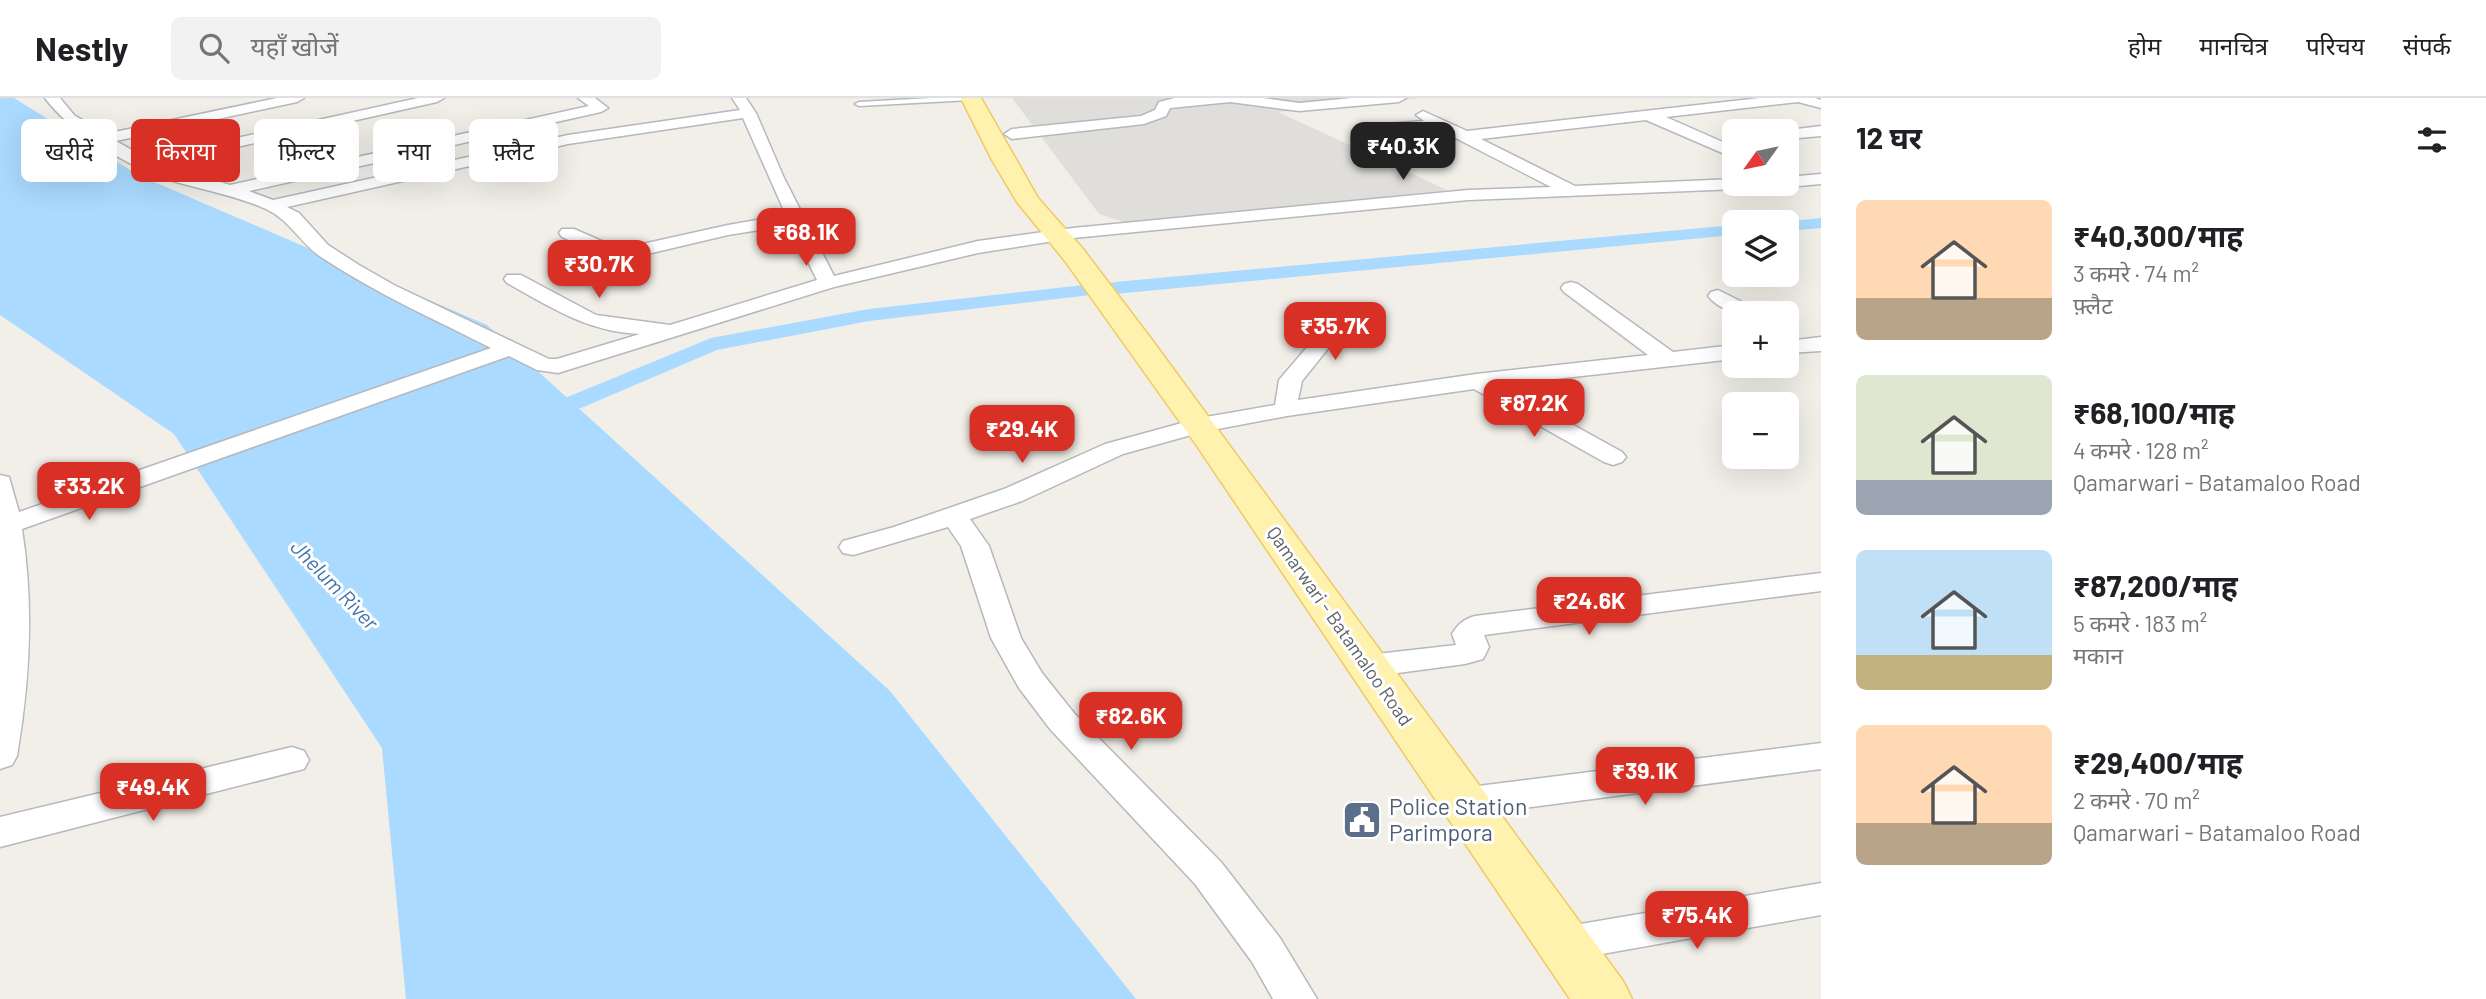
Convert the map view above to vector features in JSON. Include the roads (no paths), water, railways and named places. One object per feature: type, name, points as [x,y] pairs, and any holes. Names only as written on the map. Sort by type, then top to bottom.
[{"type":"main road","name":"Qamarwari - Batamaloo Road","points":[[971,98],[999,151],[1200,425],[1462,802],[1603,999]]},
{"type":"main road","name":"Qamarwari - Batamaloo Road","points":[[988,98],[1012,134],[1066,241]]},
{"type":"street","points":[[52,98],[71,119]]},
{"type":"street","points":[[117,136],[298,98]]},
{"type":"street","points":[[240,142],[437,98]]},
{"type":"street","points":[[232,190],[601,108],[585,98]]},
{"type":"street","points":[[738,98],[749,113],[828,283]]},
{"type":"street","points":[[1012,134],[1144,120],[1161,113],[1164,105],[1180,101],[1230,98],[1299,107],[1399,98]]},
{"type":"street","points":[[1464,136],[1798,98],[1821,104]]},
{"type":"street","points":[[272,205],[622,128],[749,113]]},
{"type":"street","points":[[1423,115],[1573,191]]},
{"type":"street","points":[[1648,115],[1722,148]]},
{"type":"street","points":[[1360,131],[1441,124]]},
{"type":"street","points":[[1799,133],[1821,131]]},
{"type":"street","points":[[1704,140],[1722,139]]},
{"type":"street","points":[[1799,180],[1821,179]]},
{"type":"street","points":[[200,182],[272,205],[293,217],[321,249],[387,289],[504,350],[545,365],[558,366],[828,283],[967,249],[1066,241],[1468,195],[1722,185]]},
{"type":"street","points":[[568,233],[618,255],[727,230],[796,219]]},
{"type":"street","points":[[514,279],[590,320],[624,327],[682,329]]},
{"type":"street","points":[[1572,288],[1668,359]]},
{"type":"street","points":[[1718,296],[1727,301]]},
{"type":"street","points":[[1287,409],[1284,393],[1288,380],[1320,346],[1311,318]]},
{"type":"street","points":[[7,525],[504,350]]},
{"type":"street","points":[[853,547],[1013,495],[1114,449],[1200,425],[1287,409],[1476,381],[1722,353]]},
{"type":"street","points":[[1476,381],[1613,457]]},
{"type":"street","points":[[0,482],[15,582],[0,756]]},
{"type":"street","points":[[955,516],[975,546],[1006,638],[1030,680],[1062,722],[1208,873],[1266,950],[1296,999]]},
{"type":"street","points":[[1368,666],[1472,652],[1473,647],[1467,634],[1475,626],[1821,582]]},
{"type":"street","points":[[1462,802],[1821,756]]},
{"type":"street","points":[[0,832],[292,760]]},
{"type":"street","points":[[1563,944],[1821,899]]},
{"type":"lane","points":[[859,104],[971,98]]},
{"type":"water","name":"Jhelum River","points":[[0,98],[14,98],[48,119],[21,119],[21,182],[117,182],[117,162],[131,171],[131,182],[154,182],[487,325],[890,691],[1136,999],[406,999],[382,748],[174,434],[0,315]]},
{"type":"waterway","points":[[1799,225],[1821,223]]},
{"type":"waterway","points":[[1115,288],[1722,231]]},
{"type":"waterway","points":[[573,403],[711,345],[869,315],[1084,291]]},
{"type":"place","name":"Police Station Parimpora","points":[[1362,820]]}]
